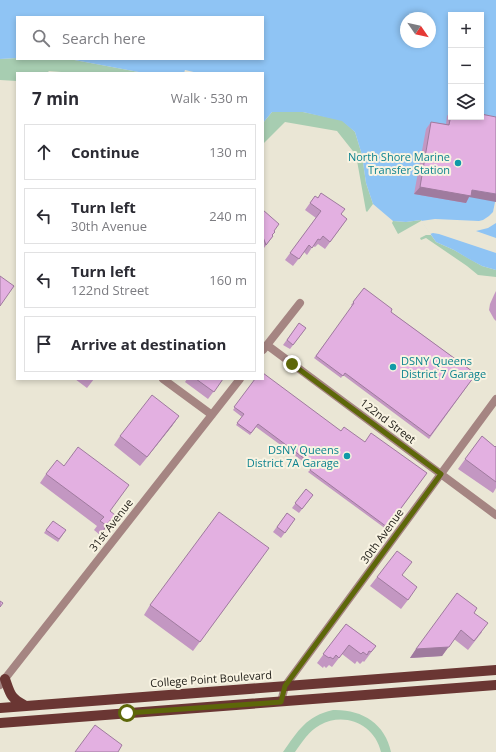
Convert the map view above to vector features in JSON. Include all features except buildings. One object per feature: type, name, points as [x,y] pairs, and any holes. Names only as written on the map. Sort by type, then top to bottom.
[{"type":"main road","name":"College Point Boulevard","points":[[0,708],[496,670]]},
{"type":"main road","points":[[2,682],[16,701],[24,706]]},
{"type":"main road","points":[[0,723],[496,686]]},
{"type":"street","points":[[265,347],[300,303]]},
{"type":"street","name":"122nd Street","points":[[265,347],[496,515]]},
{"type":"street","points":[[164,380],[212,415]]},
{"type":"street","name":"31st Avenue","points":[[2,682],[239,380]]},
{"type":"street","name":"30th Avenue","points":[[285,686],[496,399]]},
{"type":"street","points":[[281,702],[285,686]]},
{"type":"green space","points":[[0,59],[74,60],[139,72],[16,72],[16,81],[0,80]]},
{"type":"green space","points":[[272,112],[303,112],[342,120],[355,132],[362,155],[366,183],[373,204],[367,212],[356,155],[337,131],[285,122],[264,143],[264,122]]},
{"type":"green space","points":[[421,220],[398,234],[392,223],[393,221],[406,222]]},
{"type":"green space","points":[[426,235],[431,235],[436,242],[454,250],[482,266],[496,270],[496,277],[478,275],[426,238],[421,240],[420,238]]},
{"type":"green space","points":[[333,710],[353,712],[370,720],[383,733],[391,752],[381,752],[378,743],[372,734],[358,723],[349,720],[339,720],[330,721],[316,727],[306,737],[295,752],[283,752],[298,731],[309,720]]},
{"type":"water","points":[[0,0],[496,0],[496,270],[482,266],[454,250],[436,242],[421,220],[406,222],[393,221],[373,204],[366,183],[362,155],[355,132],[342,121],[303,112],[272,112],[264,122],[264,72],[194,72],[185,70],[184,72],[139,72],[74,60],[264,60],[264,16],[16,16],[16,58],[0,59]]},
{"type":"pier","points":[[495,202],[496,223],[488,228],[476,231],[496,238],[496,253],[439,234],[430,234],[421,221],[435,219],[483,220],[493,212]]},
{"type":"place","name":"North Shore Marine Transfer Station","points":[[458,163]]},
{"type":"place","name":"DSNY Queens District 7 Garage","points":[[393,367]]},
{"type":"place","name":"DSNY Queens District 7A Garage","points":[[347,456]]},
{"type":"route","points":[[127,713],[281,702],[285,686],[441,474],[292,364]]}]
